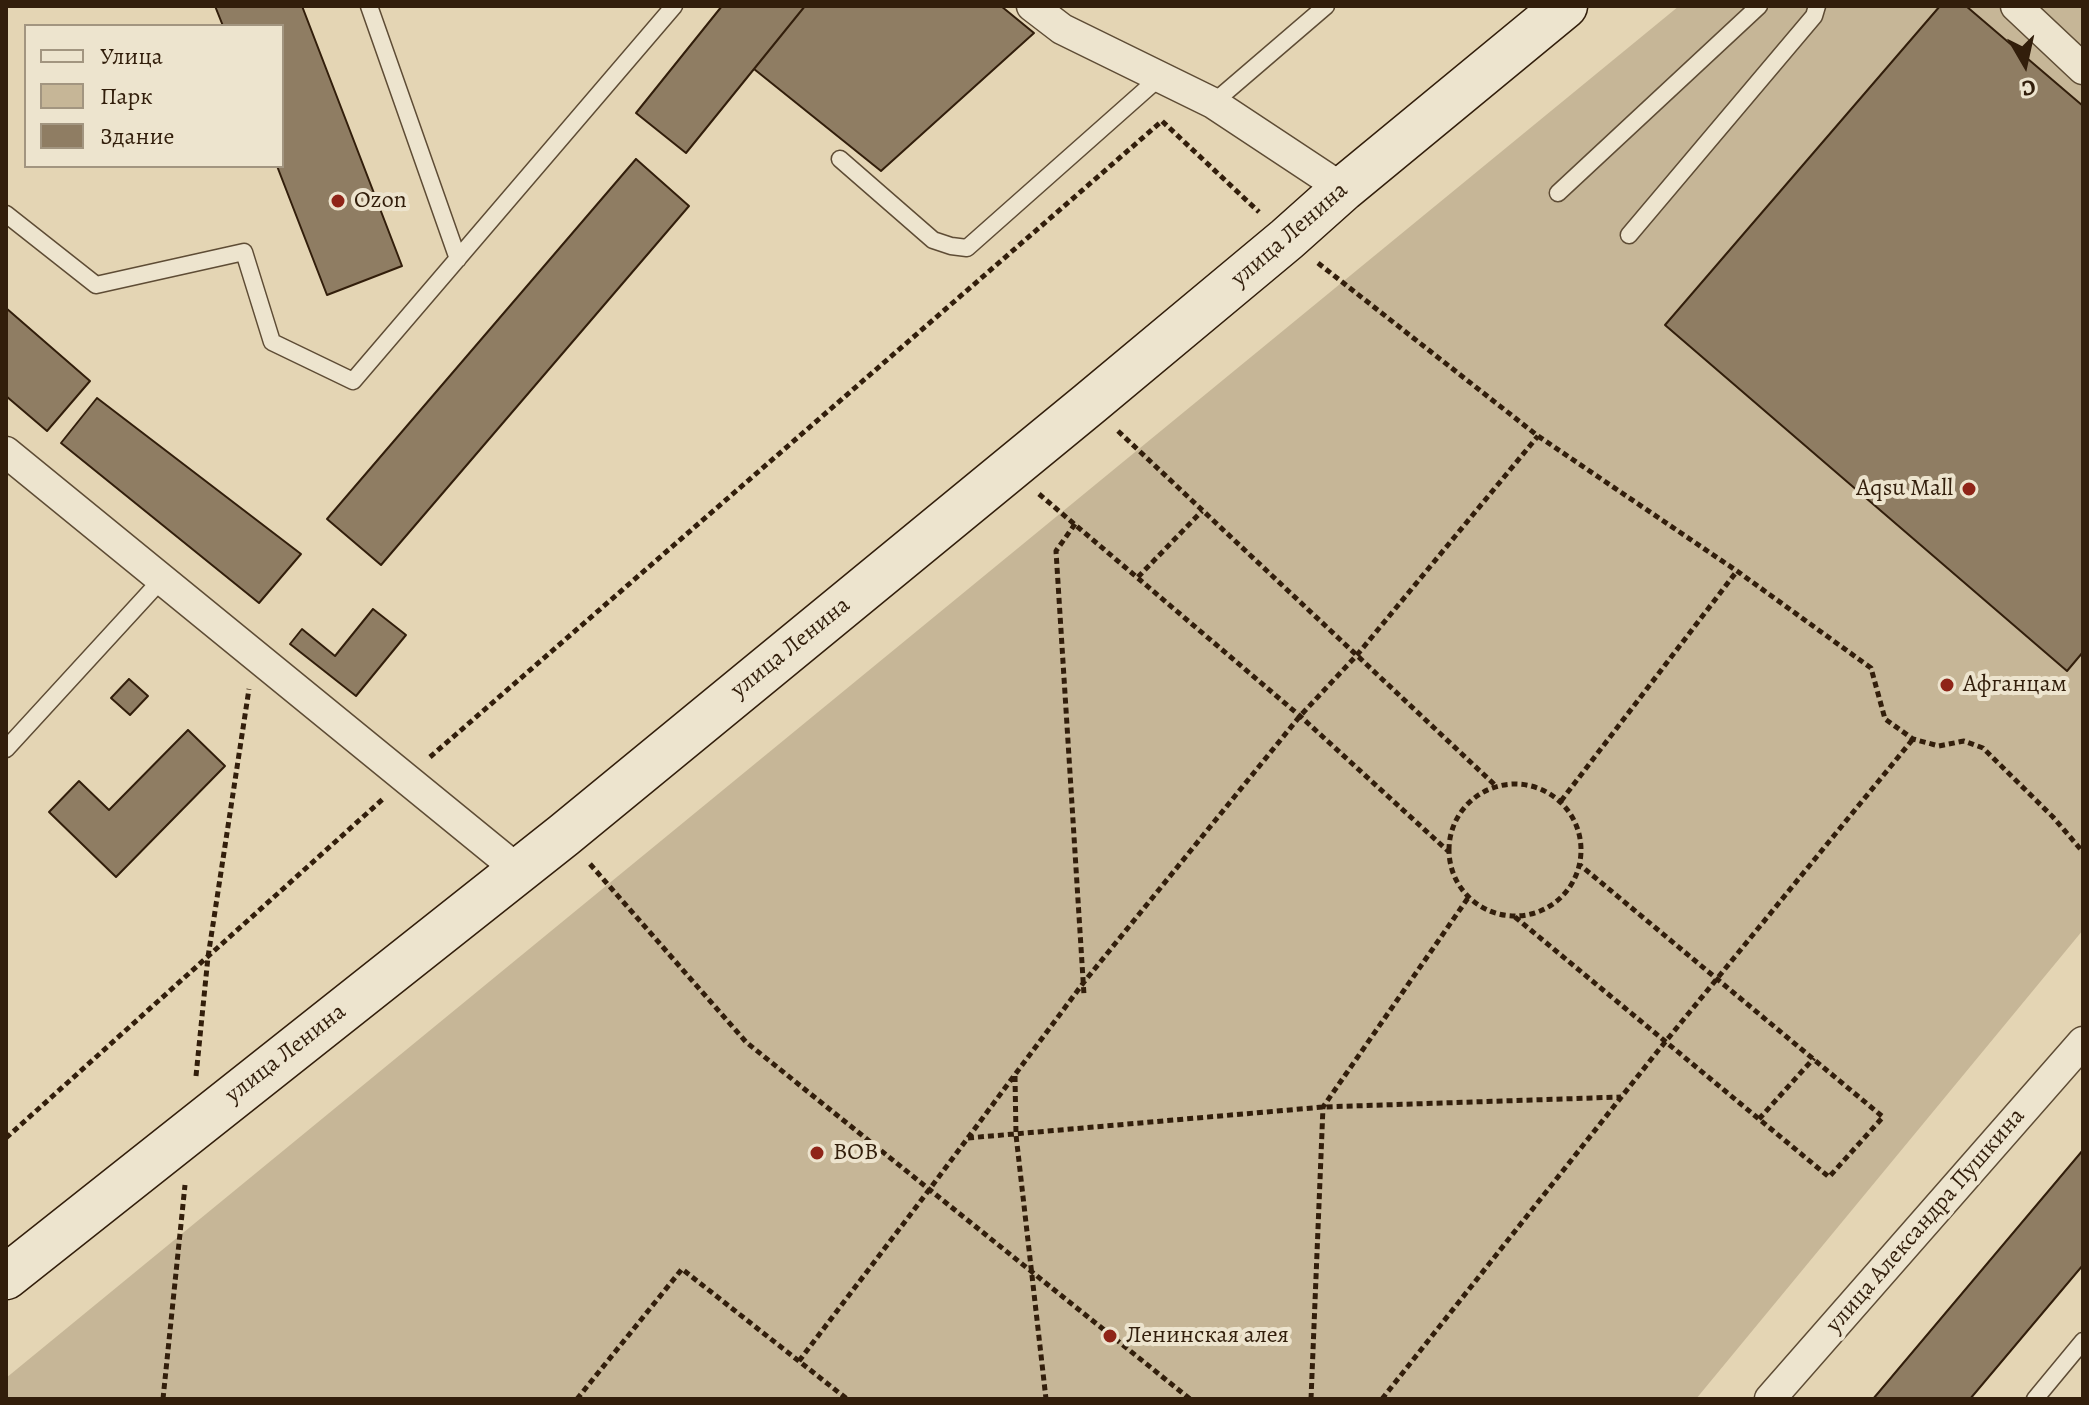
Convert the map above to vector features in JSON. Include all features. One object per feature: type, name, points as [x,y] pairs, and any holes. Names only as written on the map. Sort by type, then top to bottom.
[{"type":"street","points":[[1032,6],[1062,29],[1213,103],[1343,189]]},
{"type":"street","name":"улица Ленина","points":[[6,1277],[564,835],[1089,404],[1565,6]]},
{"type":"street","points":[[2016,6],[2083,69]]},
{"type":"street","points":[[6,452],[518,870]]},
{"type":"street","name":"улица Александра Пушкина","points":[[1770,1399],[2083,1042]]},
{"type":"lane","points":[[369,6],[458,259]]},
{"type":"lane","points":[[6,214],[96,285],[244,252],[272,342],[353,381],[674,6]]},
{"type":"lane","points":[[1213,103],[1326,6]]},
{"type":"lane","points":[[1558,193],[1759,6]]},
{"type":"lane","points":[[1629,235],[1814,16],[1817,6]]},
{"type":"lane","points":[[840,159],[933,240],[967,248],[1160,77]]},
{"type":"lane","points":[[6,749],[162,579]]},
{"type":"lane","points":[[2035,1399],[2083,1341]]},
{"type":"path","points":[[6,1138],[406,778],[1162,121],[1287,239],[1538,436],[1737,571],[1871,668],[1885,719],[1913,739],[1939,746],[1964,741],[1983,748],[2053,817],[2083,852]]},
{"type":"path","points":[[1089,404],[1496,786]]},
{"type":"path","points":[[799,1361],[1084,982],[1300,716],[1357,655],[1538,436]]},
{"type":"path","points":[[1010,469],[1300,716],[1448,851]]},
{"type":"path","points":[[1138,577],[1202,511]]},
{"type":"path","points":[[1075,524],[1056,551],[1084,995]]},
{"type":"path","points":[[1561,801],[1737,571]]},
{"type":"path","points":[[163,1399],[208,957],[254,654]]},
{"type":"path","points":[[1382,1399],[1665,1042],[1913,739]]},
{"type":"path","points":[[1531,785],[1561,801],[1579,830],[1580,865],[1567,891],[1544,910],[1515,917],[1490,912],[1468,898],[1453,876],[1448,851],[1454,823],[1471,800],[1496,786],[1531,785]]},
{"type":"path","points":[[564,835],[746,1042],[1190,1399]]},
{"type":"path","points":[[1515,917],[1829,1177],[1883,1117],[1580,865]]},
{"type":"path","points":[[1311,1399],[1323,1107],[1468,898]]},
{"type":"path","points":[[1759,1119],[1814,1058]]},
{"type":"path","points":[[1015,1075],[1016,1135],[1046,1399]]},
{"type":"path","points":[[967,1138],[1323,1107],[1621,1097]]},
{"type":"path","points":[[577,1399],[682,1269],[847,1399]]},
{"type":"green space","points":[[1679,6],[2083,6],[2083,930],[1696,1399],[6,1399],[6,1378]]},
{"type":"building","points":[[215,6],[302,6],[402,266],[327,295],[278,168],[284,168],[284,24],[222,24]]},
{"type":"building","points":[[722,6],[805,6],[686,153],[636,113]]},
{"type":"building","points":[[805,6],[1001,6],[1034,33],[881,171],[754,69]]},
{"type":"building","name":"Аqsu Mall","points":[[1940,6],[1966,6],[2083,106],[2083,652],[2067,671],[1665,325]]},
{"type":"building","points":[[636,159],[689,206],[381,565],[327,519]]},
{"type":"building","points":[[6,308],[90,381],[47,431],[6,396]]},
{"type":"building","points":[[97,398],[301,554],[259,603],[61,443]]},
{"type":"building","points":[[373,609],[406,635],[356,696],[290,644],[302,629],[335,656]]},
{"type":"building","points":[[129,679],[148,696],[130,715],[111,698]]},
{"type":"building","points":[[188,730],[225,766],[116,877],[49,812],[79,781],[109,810]]},
{"type":"building","points":[[2083,1150],[2083,1265],[1970,1399],[1873,1399]]},
{"type":"place","name":"Ozon","points":[[338,201]]},
{"type":"place","name":"Аqsu Mall","points":[[1969,489]]},
{"type":"place","name":"Афганцам","points":[[1947,685]]},
{"type":"place","name":"ВОВ","points":[[817,1153]]},
{"type":"place","name":"Ленинская алея","points":[[1110,1336]]}]
